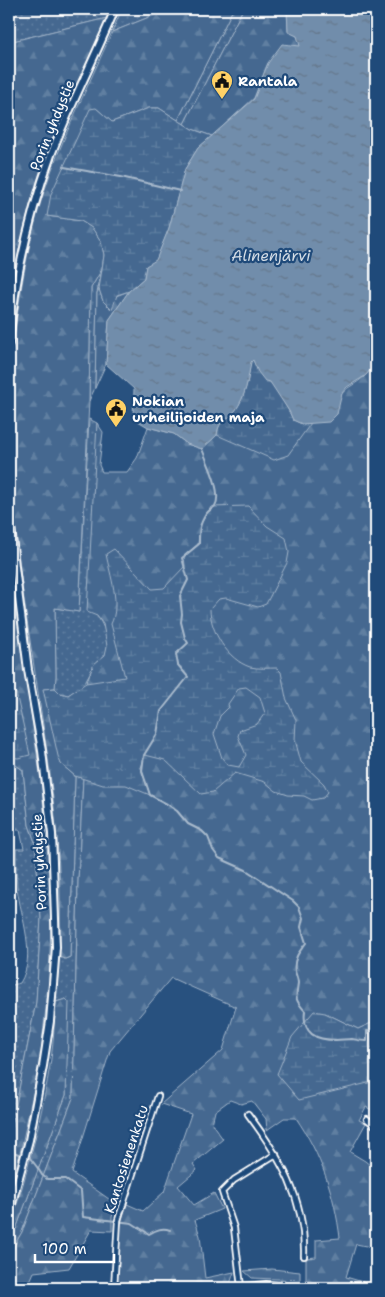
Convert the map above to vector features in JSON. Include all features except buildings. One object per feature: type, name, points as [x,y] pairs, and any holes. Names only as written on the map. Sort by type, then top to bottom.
[{"type":"main road","name":"Porin yhdystie","points":[[9,343],[18,277],[39,192],[52,154],[115,9]]},
{"type":"main road","name":"Porin yhdystie","points":[[9,506],[28,670],[42,751],[52,834],[56,947],[50,1021],[43,1066],[29,1140],[9,1214]]},
{"type":"main road","points":[[239,1288],[266,1285],[300,1288]]},
{"type":"street","name":"Kantosienenkatu","points":[[114,1288],[118,1220],[158,1096]]},
{"type":"street","points":[[248,1114],[276,1154],[290,1184],[302,1218],[305,1240],[304,1256]]},
{"type":"street","points":[[367,1120],[376,1126]]},
{"type":"street","points":[[239,1288],[234,1228],[222,1192],[234,1180],[276,1154]]},
{"type":"green space","points":[[9,9],[111,9],[107,18],[9,42]]},
{"type":"green space","points":[[122,9],[169,9],[112,32]]},
{"type":"green space","points":[[169,9],[233,9],[178,120],[159,108],[149,108],[112,122],[96,108],[47,216],[81,221],[92,228],[101,241],[104,255],[102,269],[91,288],[89,401],[79,612],[55,608],[55,688],[44,689],[61,764],[75,776],[70,957],[65,959],[59,957],[59,860],[54,811],[13,508],[9,404],[13,347],[24,272],[42,198],[66,135],[112,32]]},
{"type":"green space","points":[[233,9],[243,9],[184,124],[178,120]]},
{"type":"green space","points":[[243,9],[287,9],[288,31],[297,36],[301,46],[268,63],[254,98],[212,136],[184,124]]},
{"type":"green space","points":[[107,18],[46,155],[26,220],[9,297],[9,42]]},
{"type":"green space","points":[[96,108],[112,122],[149,108],[159,108],[192,129],[212,136],[198,148],[185,169],[169,228],[156,261],[146,266],[144,278],[129,291],[117,295],[112,310],[103,301],[99,289],[104,255],[101,241],[92,228],[81,221],[47,216],[51,194],[90,109]]},
{"type":"green space","points":[[102,269],[97,293],[95,388],[89,401],[91,288]]},
{"type":"green space","points":[[99,289],[103,301],[129,291],[109,320],[106,364],[95,388],[97,293]]},
{"type":"green space","points":[[253,360],[259,371],[276,390],[293,420],[302,424],[311,423],[288,455],[274,460],[217,435],[221,423],[232,414],[242,399],[251,361]]},
{"type":"green space","points":[[376,363],[376,827],[372,836],[376,839],[376,1021],[358,1029],[325,1013],[373,1082],[376,1081],[376,1112],[366,1107],[359,1120],[366,1123],[350,1152],[376,1170],[376,1248],[356,1244],[346,1277],[376,1286],[376,1288],[340,1288],[306,1281],[306,1258],[316,1257],[316,1240],[340,1238],[335,1207],[320,1161],[296,1118],[284,1118],[267,1130],[266,1119],[252,1101],[241,1104],[230,1100],[215,1111],[212,1124],[223,1139],[193,1164],[197,1170],[178,1186],[194,1205],[214,1193],[222,1209],[195,1220],[200,1236],[205,1278],[234,1272],[230,1284],[212,1288],[117,1288],[119,1235],[127,1204],[143,1211],[164,1192],[191,1114],[161,1104],[223,1050],[236,1007],[171,978],[110,1051],[72,1173],[116,1204],[112,1217],[112,1231],[91,1230],[69,1268],[34,1272],[27,1288],[9,1288],[13,1252],[73,1098],[78,882],[86,683],[94,664],[105,655],[107,646],[103,624],[97,616],[87,612],[97,423],[103,432],[99,465],[102,472],[127,472],[137,458],[148,427],[174,434],[187,444],[202,449],[217,435],[218,427],[302,424],[337,414],[340,398],[343,393],[367,374]]},
{"type":"green space","points":[[89,419],[97,423],[97,616],[104,630],[107,646],[104,656],[95,664],[84,684],[68,695],[60,693],[55,688],[55,608],[79,612]]},
{"type":"green space","points":[[248,506],[267,526],[286,538],[289,552],[287,563],[266,604],[258,607],[226,598],[219,599],[210,609],[211,618],[222,644],[234,658],[250,667],[277,668],[281,672],[286,698],[296,720],[295,740],[301,762],[324,784],[328,792],[323,798],[312,800],[304,796],[288,795],[276,791],[265,782],[235,773],[213,792],[201,794],[165,760],[145,755],[141,768],[150,795],[126,785],[103,785],[75,776],[61,764],[43,689],[55,688],[60,693],[68,695],[86,683],[125,677],[111,624],[114,616],[115,599],[106,554],[114,549],[152,589],[164,588],[185,566],[184,556],[198,544],[200,525],[211,507]],"holes":[[[246,687],[260,697],[265,713],[257,724],[240,730],[238,736],[246,755],[239,767],[228,765],[222,758],[214,734],[220,716],[229,707],[228,704],[239,688]]]},
{"type":"green space","points":[[9,562],[42,788],[49,869],[51,923],[49,981],[40,1061],[9,1195],[9,1141],[36,1002],[41,918],[35,842],[29,825],[23,770],[16,765],[9,767]]},
{"type":"green space","points":[[9,693],[16,693],[30,755],[18,758],[9,757]]},
{"type":"green space","points":[[16,765],[23,770],[29,825],[35,842],[41,918],[36,1002],[9,1141],[9,986],[20,983],[25,972],[28,949],[16,873],[16,849],[24,849],[20,830],[12,830],[11,810],[9,810],[9,767]]},
{"type":"green space","points":[[75,776],[83,778],[78,882],[73,1098],[9,1263],[10,1226],[16,1229],[66,1095],[66,999],[56,1002],[59,957],[65,959],[70,957]]},
{"type":"green space","points":[[66,999],[69,1002],[66,1095],[16,1229],[10,1226],[39,1123],[52,1052],[56,1002]]},
{"type":"green space","points":[[314,1011],[325,1013],[358,1029],[376,1021],[376,1081],[299,1100],[277,1074],[292,1037]]},
{"type":"green space","points":[[272,1269],[300,1272],[300,1280],[252,1278],[244,1271]]},
{"type":"water","name":"Alinenjärvi","points":[[287,9],[376,9],[376,363],[365,376],[347,387],[342,393],[337,414],[329,422],[302,424],[293,420],[270,382],[265,381],[258,372],[253,360],[239,405],[221,423],[217,435],[202,449],[187,444],[174,434],[148,427],[133,418],[134,389],[106,364],[109,320],[129,291],[144,278],[146,266],[156,260],[169,228],[185,169],[198,148],[254,99],[268,63],[282,44],[300,46],[297,36],[288,32]]},
{"type":"waterway","points":[[64,167],[121,177],[180,191]]},
{"type":"waterway","points":[[202,449],[216,486],[217,500],[215,506],[207,513],[202,522],[199,532],[199,544],[182,558],[188,580],[180,596],[181,622],[188,643],[176,654],[178,665],[188,677],[161,711],[157,734],[144,755],[142,771],[150,795],[167,804],[177,811],[188,824],[202,831],[208,837],[213,850],[219,858],[246,870],[299,907],[303,918],[301,927],[306,943],[296,959],[295,971],[298,983],[297,998],[305,1011],[308,1030],[317,1037],[329,1040],[352,1039],[367,1041],[367,1031],[376,1033]]},
{"type":"waterway","points":[[11,1151],[21,1155]]},
{"type":"waterway","points":[[30,1158],[47,1179],[65,1179],[81,1191],[83,1217],[132,1223],[149,1234],[159,1229],[170,1230]]},
{"type":"place","name":"Rantala","points":[[222,100]]},
{"type":"place","name":"Nokian urheilijoiden maja","points":[[116,428]]}]
